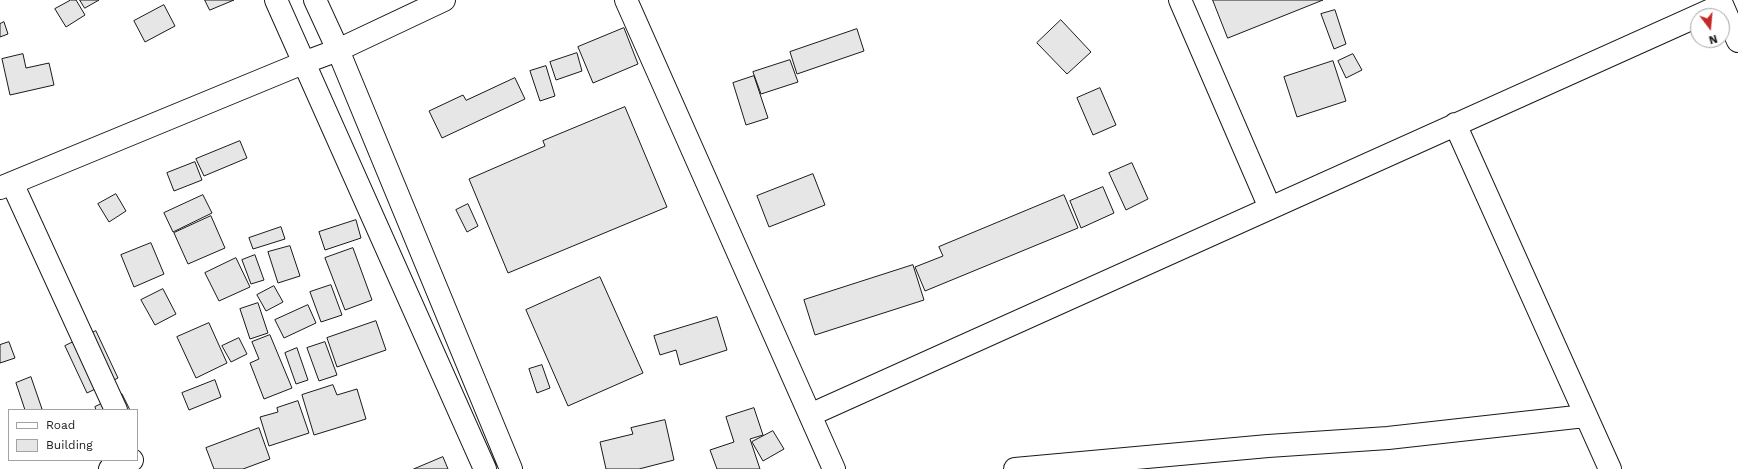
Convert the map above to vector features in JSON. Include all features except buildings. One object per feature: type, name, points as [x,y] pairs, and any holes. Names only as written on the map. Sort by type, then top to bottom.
[{"type":"street","points":[[276,0],[485,469]]},
{"type":"street","points":[[315,0],[338,50],[511,469]]},
{"type":"street","points":[[116,409],[6,186],[303,63],[338,50],[444,0]]},
{"type":"street","points":[[626,0],[834,469]]},
{"type":"street","points":[[1180,0],[1270,208]]},
{"type":"street","points":[[810,415],[1270,208],[1721,2],[1738,41]]},
{"type":"street","points":[[1455,124],[1610,469]]},
{"type":"street","points":[[1015,469],[1268,446],[1388,438],[1585,416]]},
{"type":"street","points":[[110,469],[130,461]]}]
